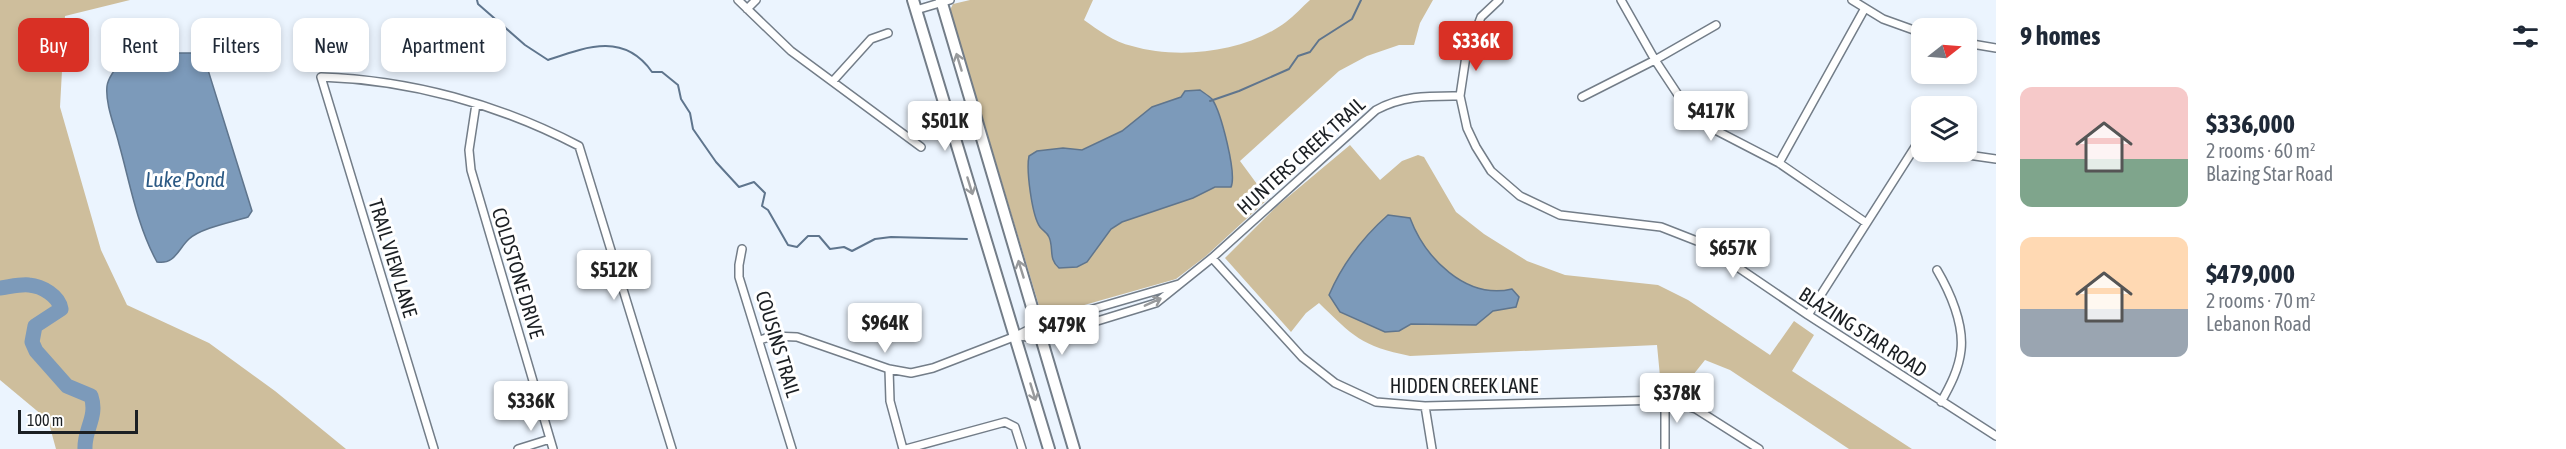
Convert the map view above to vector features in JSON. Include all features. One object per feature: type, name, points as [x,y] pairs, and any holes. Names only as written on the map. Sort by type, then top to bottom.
[{"type":"main road","points":[[944,1],[1074,449]]},
{"type":"main road","points":[[915,5],[1049,449]]},
{"type":"street","points":[[738,0],[791,51],[921,147]]},
{"type":"street","points":[[747,9],[756,0]]},
{"type":"street","name":"BLAZING STAR ROAD","points":[[1499,0],[1481,17],[1466,56],[1460,96],[1467,128],[1491,171],[1520,196],[1560,215],[1661,227],[1702,243],[1808,315],[1996,436]]},
{"type":"street","points":[[1621,0],[1655,60],[1694,119],[1779,163],[1866,222]]},
{"type":"street","points":[[1852,0],[1883,19],[1911,29]]},
{"type":"street","points":[[915,5],[944,1]]},
{"type":"street","points":[[1779,163],[1865,8]]},
{"type":"street","points":[[1582,97],[1655,60],[1716,25]]},
{"type":"street","points":[[833,81],[871,39],[888,33]]},
{"type":"street","points":[[1977,45],[1996,48]]},
{"type":"street","name":"TRAIL VIEW LANE","points":[[434,449],[321,77],[384,81],[424,88],[476,104]]},
{"type":"street","name":"HUNTERS CREEK TRAIL","points":[[1016,336],[1042,338],[1156,303],[1212,258],[1376,110],[1392,101],[1417,96],[1460,96]]},
{"type":"street","points":[[476,104],[530,124],[579,146],[672,449]]},
{"type":"street","name":"COLDSTONE DRIVE","points":[[476,104],[469,150],[471,170],[553,449]]},
{"type":"street","points":[[1808,315],[1911,153]]},
{"type":"street","points":[[1977,156],[1996,159]]},
{"type":"street","name":"COUSINS TRAIL","points":[[742,249],[739,277],[792,449]]},
{"type":"street","name":"HIDDEN CREEK LANE","points":[[1212,258],[1302,357],[1335,383],[1376,402],[1425,406],[1665,399],[1696,410],[1759,449]]},
{"type":"street","points":[[1938,270],[1947,288],[1958,323],[1962,349],[1954,379],[1941,402]]},
{"type":"street","name":"HUNTERS CREEK TRAIL","points":[[760,340],[772,336],[797,337],[889,369],[901,372],[922,371],[1016,336],[1038,325],[1182,283]]},
{"type":"street","points":[[889,369],[890,401],[905,449],[999,422],[1011,423],[1015,427],[1022,449]]},
{"type":"street","points":[[1665,399],[1665,449]]},
{"type":"street","points":[[1425,406],[1432,449]]},
{"type":"street","points":[[518,449],[550,439]]},
{"type":"shaded area","points":[[0,0],[130,0],[65,16],[65,18],[18,18],[18,72],[62,72],[60,107],[101,250],[127,305],[209,343],[275,391],[346,449],[56,449],[48,420],[0,380]]},
{"type":"shaded area","points":[[970,0],[1093,0],[1084,20],[1113,39],[1150,50],[1191,52],[1212,50],[1252,40],[1286,22],[1310,0],[1433,0],[1420,23],[1414,45],[1399,45],[1367,56],[1339,71],[1240,161],[1268,199],[1206,256],[1176,279],[1049,315],[1040,309],[950,10],[953,4]]},
{"type":"shaded area","points":[[1350,145],[1380,180],[1402,161],[1418,155],[1424,157],[1456,212],[1484,234],[1527,261],[1565,275],[1658,285],[1688,300],[1770,355],[1794,321],[1814,335],[1792,371],[1912,449],[1849,449],[1730,370],[1705,360],[1685,385],[1661,387],[1657,345],[1410,356],[1369,344],[1350,332],[1319,303],[1306,313],[1291,332],[1225,258],[1276,207]]},
{"type":"water","name":"Luke Pond","points":[[179,53],[191,53],[191,72],[209,72],[252,211],[248,217],[194,235],[172,259],[157,262],[144,234],[135,204],[109,108],[107,86],[113,72],[179,72]]},
{"type":"water","points":[[1200,90],[1212,99],[1220,116],[1230,157],[1231,187],[1215,187],[1193,198],[1122,222],[1111,229],[1087,262],[1077,267],[1059,268],[1052,257],[1049,237],[1040,227],[1034,213],[1029,182],[1029,156],[1037,151],[1063,148],[1082,150],[1122,131],[1152,107],[1181,97],[1185,91]]},
{"type":"water","points":[[1388,215],[1410,218],[1426,248],[1449,273],[1463,282],[1495,291],[1512,289],[1519,297],[1516,307],[1493,311],[1476,325],[1411,324],[1399,331],[1385,332],[1340,312],[1329,295],[1334,284],[1354,252]]},
{"type":"waterway","points":[[477,0],[478,4],[525,45],[548,60],[590,48],[617,47],[641,59],[652,72],[662,72],[678,85],[681,99],[690,113],[693,129],[716,162],[739,187],[754,182],[765,193],[762,206],[768,210],[788,245],[797,247],[808,236],[819,236],[830,249],[844,247],[852,251],[875,239],[891,237],[967,239]]},
{"type":"waterway","points":[[1210,101],[1289,69],[1298,56],[1310,52],[1319,40],[1352,19],[1361,0]]},
{"type":"waterway","points":[[0,288],[34,286],[49,292],[60,304],[61,309],[35,326],[32,342],[36,351],[67,386],[91,396],[93,410],[86,435],[85,449]]}]
